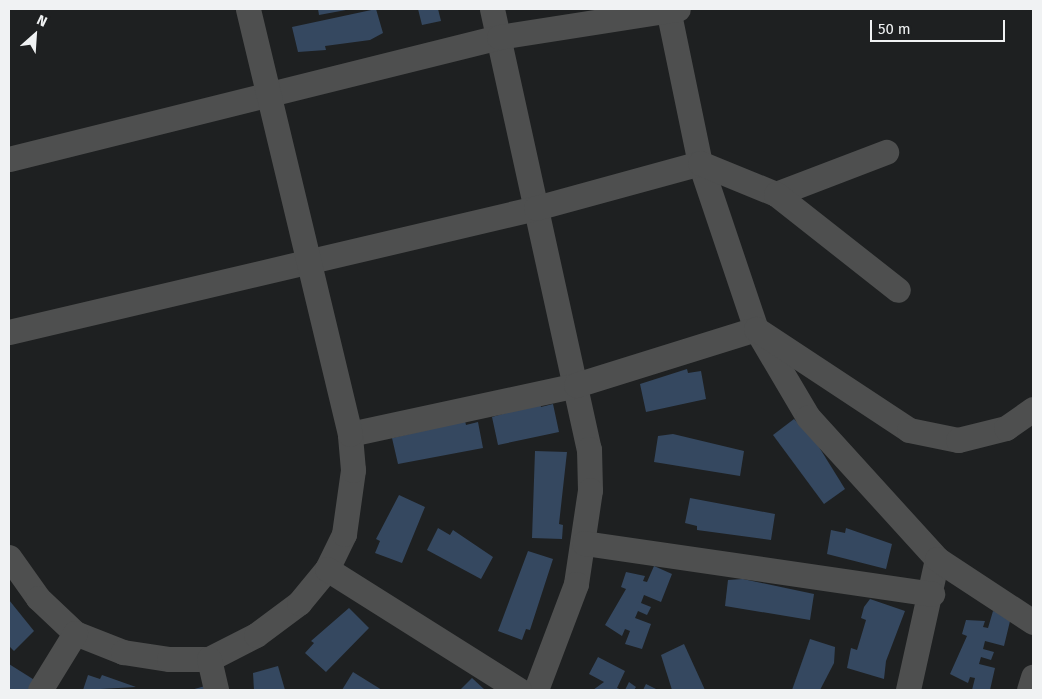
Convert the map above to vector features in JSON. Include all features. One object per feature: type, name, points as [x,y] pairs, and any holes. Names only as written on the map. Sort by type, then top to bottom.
[{"type":"street","points":[[9,557],[38,598],[75,633],[124,652],[169,659],[209,659],[256,635],[299,603],[326,569],[344,534],[349,509],[350,434],[306,261],[270,97],[248,9]]},
{"type":"street","points":[[492,9],[589,449],[584,542],[576,584],[536,690]]},
{"type":"street","points":[[9,159],[270,97],[499,37],[672,10],[700,163],[756,329],[808,417],[937,559],[1033,622]]},
{"type":"street","points":[[776,194],[886,152]]},
{"type":"street","points":[[9,332],[536,208],[700,163],[776,194],[898,290]]},
{"type":"street","points":[[350,434],[576,385],[756,329]]},
{"type":"street","points":[[756,329],[909,430],[958,440],[1006,428],[1033,409]]},
{"type":"street","points":[[584,542],[932,594]]},
{"type":"street","points":[[908,690],[932,594],[937,559]]},
{"type":"street","points":[[326,569],[519,690]]},
{"type":"street","points":[[40,690],[75,633]]},
{"type":"street","points":[[209,659],[216,690]]},
{"type":"street","points":[[1029,690],[1033,677]]},
{"type":"building","points":[[318,9],[346,9],[346,10],[319,15]]},
{"type":"building","points":[[376,9],[383,33],[370,40],[325,46],[326,50],[298,52],[292,27]]},
{"type":"building","points":[[418,9],[438,9],[441,21],[422,25]]},
{"type":"building","points":[[687,369],[688,373],[701,371],[706,399],[646,412],[640,384]]},
{"type":"building","points":[[540,403],[541,407],[553,404],[559,432],[498,445],[492,417]]},
{"type":"building","points":[[794,419],[814,439],[845,489],[824,504],[773,435]]},
{"type":"building","points":[[465,421],[466,425],[478,422],[483,448],[398,464],[392,438]]},
{"type":"building","points":[[673,434],[744,451],[740,476],[654,462],[658,436]]},
{"type":"building","points":[[535,451],[567,452],[559,524],[563,525],[562,539],[532,538]]},
{"type":"building","points":[[399,495],[425,507],[402,563],[375,553],[380,541],[376,539]]},
{"type":"building","points":[[690,498],[775,514],[771,540],[697,530],[697,526],[685,523]]},
{"type":"building","points":[[438,528],[450,535],[453,530],[493,557],[481,579],[427,550]]},
{"type":"building","points":[[846,528],[892,544],[886,569],[827,554],[831,530],[845,533]]},
{"type":"building","points":[[528,551],[553,559],[530,630],[526,629],[522,640],[498,631]]},
{"type":"building","points":[[654,566],[672,574],[661,602],[644,595],[641,603],[651,607],[647,615],[638,611],[635,618],[651,624],[642,649],[625,644],[630,631],[625,629],[622,636],[605,625],[626,589],[621,587],[626,572],[645,576],[643,581],[647,582]]},
{"type":"building","points":[[743,579],[814,594],[810,620],[725,606],[728,580]]},
{"type":"building","points":[[870,599],[905,611],[886,661],[884,679],[847,668],[851,648],[857,650],[866,620],[861,618],[864,607]]},
{"type":"building","points":[[9,600],[34,631],[14,651],[9,646]]},
{"type":"building","points":[[349,608],[369,628],[326,672],[305,653],[314,643],[311,641]]},
{"type":"building","points":[[993,611],[1011,617],[1004,646],[985,641],[983,649],[994,652],[991,660],[981,657],[979,664],[995,668],[990,690],[972,690],[975,678],[970,677],[968,683],[950,674],[967,636],[962,634],[966,620],[985,621],[983,627],[988,628]]},
{"type":"building","points":[[810,639],[835,647],[834,663],[820,690],[792,690]]},
{"type":"building","points":[[684,644],[705,690],[672,690],[661,655]]},
{"type":"building","points":[[598,657],[625,671],[617,688],[622,690],[593,690],[604,682],[589,674]]},
{"type":"building","points":[[9,664],[36,681],[31,690],[9,690]]},
{"type":"building","points":[[278,666],[285,690],[254,690],[253,673]]},
{"type":"building","points":[[353,672],[382,690],[342,690]]},
{"type":"building","points":[[88,675],[100,679],[102,675],[136,687],[83,690]]},
{"type":"building","points":[[472,678],[485,690],[460,690]]},
{"type":"building","points":[[629,682],[636,687],[634,690],[625,690]]},
{"type":"building","points":[[646,684],[658,690],[643,690]]},
{"type":"building","points":[[205,686],[206,690],[191,690]]}]
